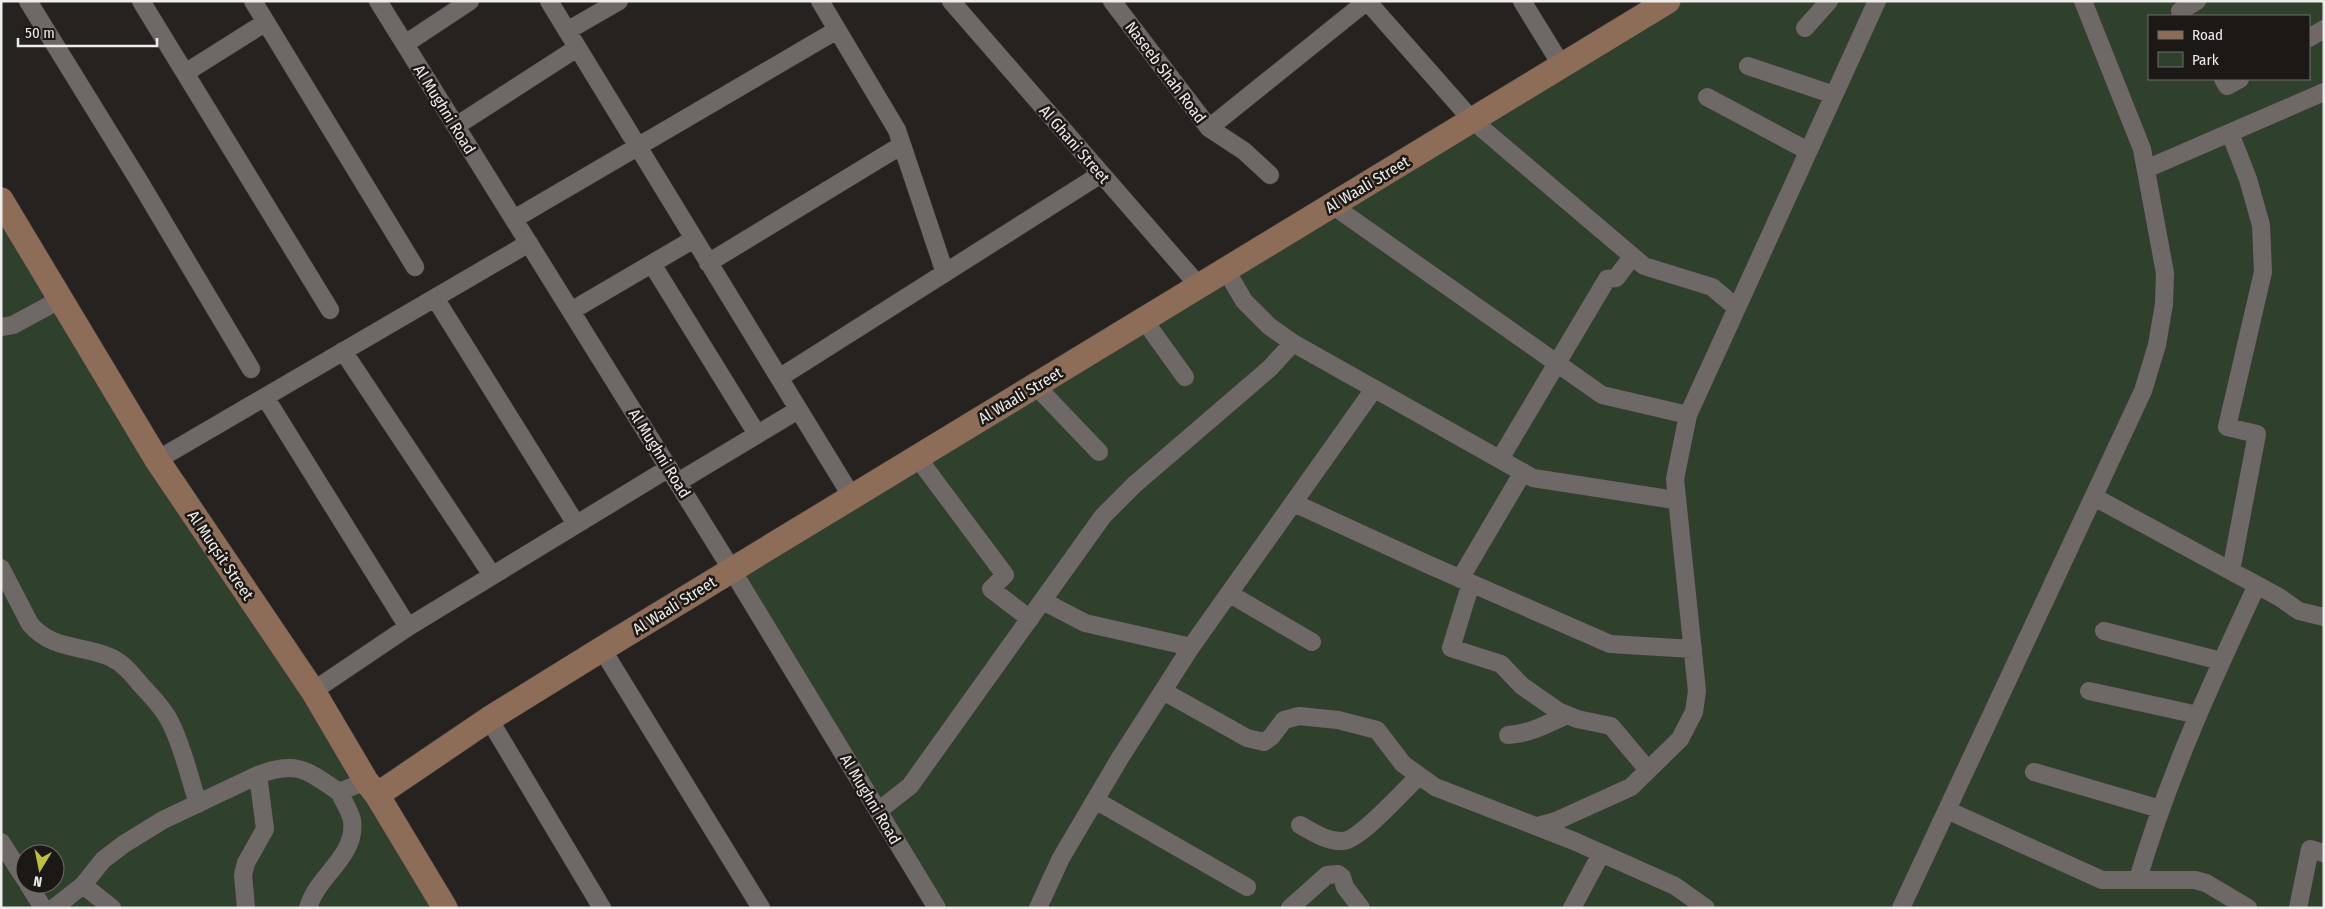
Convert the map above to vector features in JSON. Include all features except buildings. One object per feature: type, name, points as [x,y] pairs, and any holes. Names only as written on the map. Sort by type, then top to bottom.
[{"type":"street","points":[[28,1],[139,181],[251,369]]},
{"type":"street","points":[[141,1],[330,310]]},
{"type":"street","points":[[253,1],[415,267]]},
{"type":"street","name":"Al Mughni Road","points":[[378,1],[732,570],[937,908]]},
{"type":"street","points":[[405,44],[470,1]]},
{"type":"street","points":[[548,1],[852,497]]},
{"type":"street","points":[[567,31],[619,1]]},
{"type":"street","points":[[820,1],[897,130],[944,273]]},
{"type":"street","name":"Al Ghani Street","points":[[951,1],[1199,286]]},
{"type":"street","name":"Naseeb Shah Road","points":[[1112,1],[1209,128],[1244,151],[1270,175]]},
{"type":"street","points":[[1209,128],[1367,1],[1472,120],[1644,266],[1712,287],[1737,308]]},
{"type":"street","points":[[1522,1],[1562,66]]},
{"type":"street","name":"Al Waali Street","points":[[371,788],[489,719],[1668,1]]},
{"type":"street","points":[[1805,28],[1829,1]]},
{"type":"street","points":[[1538,826],[1556,821],[1631,787],[1680,739],[1694,712],[1697,692],[1675,478],[1688,415],[1877,1]]},
{"type":"street","points":[[1901,908],[2143,391],[2157,345],[2164,304],[2165,273],[2142,149],[2083,1]]},
{"type":"street","points":[[2179,10],[2197,1]]},
{"type":"street","points":[[185,73],[266,22]]},
{"type":"street","points":[[2310,37],[2324,29]]},
{"type":"street","points":[[514,219],[837,30]]},
{"type":"street","points":[[456,126],[577,48]]},
{"type":"street","points":[[1748,66],[1834,95]]},
{"type":"street","points":[[2224,80],[2227,86],[2238,80]]},
{"type":"street","points":[[2146,169],[2324,92]]},
{"type":"street","points":[[1707,97],[1808,151]]},
{"type":"street","points":[[2230,133],[2248,179],[2261,225],[2263,272],[2227,427],[2257,434],[2231,571]]},
{"type":"street","points":[[708,263],[902,145]]},
{"type":"street","points":[[779,378],[1101,174]]},
{"type":"street","name":"Al Muqsit Street","points":[[1,200],[157,460],[313,691],[445,908]]},
{"type":"street","points":[[1332,205],[1602,395],[1688,415]]},
{"type":"street","points":[[571,311],[694,239]]},
{"type":"street","points":[[157,460],[529,243]]},
{"type":"street","points":[[1500,459],[1607,280],[1616,278],[1632,256]]},
{"type":"street","points":[[652,264],[757,434]]},
{"type":"street","points":[[1226,270],[1244,301],[1269,326],[1293,343],[1533,478],[1676,500]]},
{"type":"street","points":[[435,298],[576,524]]},
{"type":"street","points":[[1,327],[13,325],[60,299]]},
{"type":"street","points":[[1144,320],[1185,377]]},
{"type":"street","points":[[878,811],[910,786],[1103,516],[1134,485],[1270,368],[1293,343]]},
{"type":"street","points":[[343,351],[492,575]]},
{"type":"street","points":[[1035,385],[1099,452]]},
{"type":"street","points":[[1038,908],[1061,858],[1095,800],[1191,647],[1374,389]]},
{"type":"street","points":[[265,397],[408,627]]},
{"type":"street","points":[[313,691],[408,627],[576,524],[757,434],[798,410]]},
{"type":"street","points":[[918,457],[1005,575],[991,589],[1030,619]]},
{"type":"street","points":[[1523,472],[1465,581],[1451,648],[1501,664],[1522,686],[1558,711],[1610,726],[1648,770]]},
{"type":"street","points":[[2094,497],[2257,585],[2299,611],[2324,617]]},
{"type":"street","points":[[1294,503],[1465,581],[1610,644],[1692,649]]},
{"type":"street","points":[[1,568],[36,632],[47,640],[62,646],[111,658],[126,668],[160,706],[173,727],[198,804]]},
{"type":"street","points":[[2138,879],[2160,809],[2198,715],[2257,585]]},
{"type":"street","points":[[1230,594],[1312,642]]},
{"type":"street","points":[[1042,601],[1085,623],[1191,647]]},
{"type":"street","points":[[2104,631],[2221,661]]},
{"type":"street","points":[[602,649],[761,908]]},
{"type":"street","points":[[1163,691],[1247,738],[1264,742],[1271,738],[1284,720],[1299,716],[1338,720],[1377,730],[1403,764],[1435,787],[1538,826],[1675,886],[1706,908]]},
{"type":"street","points":[[2089,691],[2198,715]]},
{"type":"street","points":[[1508,735],[1538,729],[1567,715]]},
{"type":"street","points":[[489,719],[602,908]]},
{"type":"street","points":[[54,908],[83,885],[103,860],[162,820],[258,775],[274,769],[297,767],[312,774],[339,792],[352,818],[353,835],[348,848],[318,884],[308,908]]},
{"type":"street","points":[[2034,772],[2160,809]]},
{"type":"street","points":[[246,908],[243,875],[246,863],[265,829],[258,775]]},
{"type":"street","points":[[1300,825],[1328,840],[1345,841],[1364,830],[1419,776]]},
{"type":"street","points":[[339,792],[371,788]]},
{"type":"street","points":[[1095,800],[1247,887]]},
{"type":"street","points":[[1947,810],[2102,880],[2195,880],[2206,883],[2248,908]]},
{"type":"street","points":[[1,842],[15,864]]},
{"type":"street","points":[[2298,908],[2310,849],[2324,853]]},
{"type":"street","points":[[1572,908],[1601,854]]},
{"type":"street","points":[[1290,908],[1327,875],[1333,874],[1342,877],[1345,887],[1361,908]]},
{"type":"street","points":[[83,885],[112,908]]},
{"type":"street","points":[[34,894],[43,908]]},
{"type":"green space","points":[[1667,1],[2324,1],[2324,908],[936,908],[732,570]]},
{"type":"green space","points":[[1,196],[431,908],[1,908]]}]
